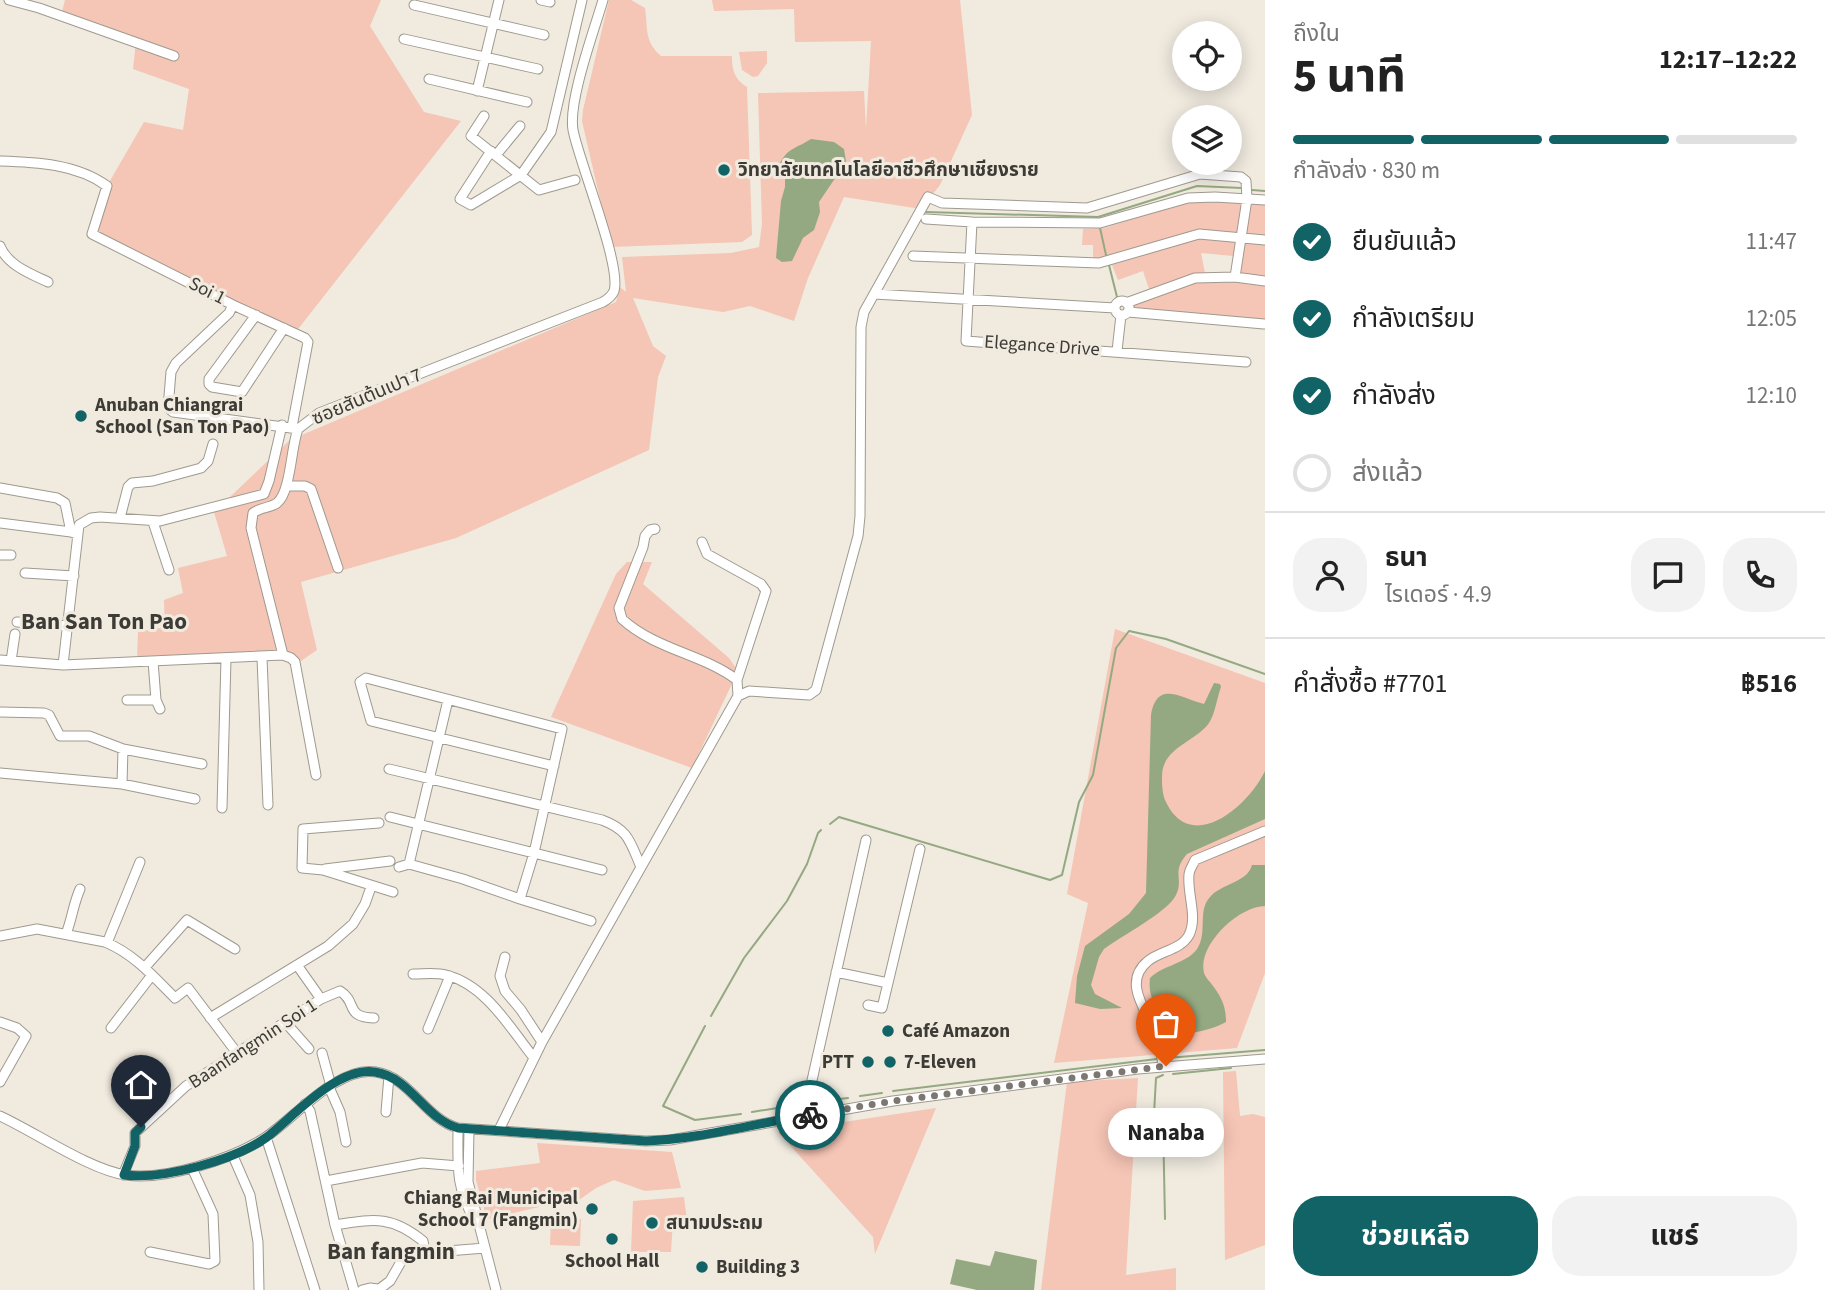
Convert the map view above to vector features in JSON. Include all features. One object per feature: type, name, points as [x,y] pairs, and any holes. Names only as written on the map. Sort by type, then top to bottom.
[{"type":"street","points":[[9,0],[174,56]]},
{"type":"street","points":[[477,90],[499,0]]},
{"type":"street","points":[[520,126],[493,153],[460,199],[471,205],[521,176],[551,132],[582,0]]},
{"type":"street","name":"ซอยสันต้นเปา 7","points":[[286,486],[295,428],[319,413],[603,302],[614,293],[610,254],[573,129],[573,105],[603,0]]},
{"type":"street","points":[[414,5],[544,35]]},
{"type":"street","points":[[404,39],[538,69]]},
{"type":"street","points":[[429,79],[527,102]]},
{"type":"street","points":[[484,116],[471,136],[539,190],[575,180]]},
{"type":"street","name":"Soi 1","points":[[0,161],[62,166],[97,178],[107,186],[92,233],[233,304],[229,313],[176,363],[171,372],[168,408],[173,412],[295,428]]},
{"type":"street","points":[[738,695],[749,691],[809,695],[816,690],[858,536],[861,327],[864,312],[928,197],[942,203],[1087,208],[1208,173],[1241,177],[1246,181],[1247,199],[1235,277]]},
{"type":"street","points":[[926,219],[1100,223],[1188,198],[1265,201]]},
{"type":"street","name":"Elegance Drive","points":[[972,222],[966,341],[1246,362]]},
{"type":"street","points":[[913,256],[1099,263],[1199,234],[1265,240]]},
{"type":"street","points":[[0,246],[10,260],[48,282]]},
{"type":"street","points":[[1123,309],[1195,278],[1235,277],[1265,281]]},
{"type":"street","points":[[874,294],[1123,309],[1136,314],[1264,324]]},
{"type":"street","points":[[233,304],[305,338],[309,344],[295,428]]},
{"type":"street","name":"Elegance Drive","points":[[1117,351],[1123,309]]},
{"type":"street","points":[[256,315],[209,379],[212,387],[239,393],[244,390],[284,328]]},
{"type":"street","points":[[74,533],[79,525],[91,518],[153,522],[264,494],[270,481],[282,425]]},
{"type":"street","points":[[120,518],[128,487],[132,483],[153,481],[178,472],[201,468],[208,461],[213,444]]},
{"type":"street","points":[[284,655],[251,528],[253,513],[260,507],[274,505],[281,500],[286,486],[305,486],[311,489],[338,568]]},
{"type":"street","points":[[0,488],[57,498],[65,503],[74,533],[74,576],[63,665]]},
{"type":"street","points":[[153,522],[169,570]]},
{"type":"street","points":[[0,523],[74,533]]},
{"type":"street","points":[[655,529],[645,536],[619,608],[622,619],[652,640],[722,670],[737,680]]},
{"type":"street","points":[[499,1130],[542,1042],[738,695],[737,680],[766,592],[761,584],[707,554],[702,542]]},
{"type":"street","points":[[0,555],[11,555]]},
{"type":"street","points":[[25,573],[74,576]]},
{"type":"street","points":[[17,622],[67,625]]},
{"type":"street","points":[[10,660],[15,634]]},
{"type":"street","points":[[0,660],[63,665],[284,655],[291,657],[295,662],[316,775]]},
{"type":"street","points":[[262,658],[268,805]]},
{"type":"street","points":[[222,808],[226,659]]},
{"type":"street","points":[[127,700],[158,705],[153,661]]},
{"type":"street","points":[[520,899],[534,853],[554,766],[562,729],[366,678],[360,682],[371,721],[554,766]]},
{"type":"street","points":[[448,700],[418,824],[404,866],[463,878],[520,899],[592,920]]},
{"type":"street","points":[[0,712],[44,713],[49,715],[60,736],[89,736],[123,749],[202,764]]},
{"type":"street","points":[[122,784],[123,749]]},
{"type":"street","points":[[389,769],[618,826],[628,838],[641,867]]},
{"type":"street","points":[[0,773],[122,784],[195,799]]},
{"type":"street","points":[[390,817],[602,870]]},
{"type":"street","points":[[379,822],[303,829],[302,869],[323,870],[390,861]]},
{"type":"street","points":[[1163,1066],[1158,1038],[1141,1004],[1136,985],[1138,972],[1149,960],[1176,947],[1189,936],[1192,922],[1189,874],[1195,860],[1265,831]]},
{"type":"street","points":[[804,1115],[866,840]]},
{"type":"street","points":[[869,1005],[882,1008],[920,849]]},
{"type":"street","points":[[107,943],[140,862]]},
{"type":"street","points":[[323,870],[393,892]]},
{"type":"street","points":[[210,1018],[328,946],[353,924],[371,887]]},
{"type":"street","points":[[66,934],[80,889]]},
{"type":"street","points":[[146,966],[187,920],[235,949]]},
{"type":"street","points":[[0,936],[37,929],[107,943],[146,966],[175,998],[188,988],[237,1053]]},
{"type":"street","points":[[505,957],[500,976],[505,991],[542,1042]]},
{"type":"street","points":[[297,965],[321,999]]},
{"type":"street","points":[[836,972],[888,983]]},
{"type":"street","points":[[413,974],[439,973],[462,981],[484,997],[534,1058]]},
{"type":"street","points":[[111,1028],[152,975]]},
{"type":"street","points":[[428,1029],[450,976]]},
{"type":"street","name":"Baanfangmin Soi 1","points":[[124,1175],[135,1146],[135,1133],[186,1086],[321,999],[340,991],[346,995],[354,1014],[361,1018],[374,1018]]},
{"type":"street","points":[[0,1022],[17,1028],[26,1036],[0,1082]]},
{"type":"street","points":[[286,1023],[309,1049]]},
{"type":"street","points":[[322,1053],[346,1142]]},
{"type":"street","points":[[0,1116],[103,1169],[124,1175],[136,1175],[192,1168],[233,1156],[266,1137],[330,1086],[363,1072],[389,1076],[437,1118],[458,1128],[646,1141],[710,1135],[804,1115],[893,1101],[1163,1066],[1265,1059]]},
{"type":"street","points":[[386,1112],[389,1076]]},
{"type":"street","points":[[305,1104],[310,1111],[335,1225],[354,1290]]},
{"type":"street","points":[[458,1128],[459,1183],[464,1203],[478,1224]]},
{"type":"street","points":[[469,1129],[468,1182],[496,1290]]},
{"type":"street","points":[[266,1137],[315,1290]]},
{"type":"street","points":[[233,1156],[250,1195],[258,1242],[259,1290]]},
{"type":"street","points":[[326,1181],[422,1163],[458,1166]]},
{"type":"street","points":[[150,1252],[209,1264],[215,1261],[214,1214],[192,1168]]},
{"type":"street","points":[[335,1225],[366,1220],[391,1222],[407,1228],[423,1241],[425,1252]]},
{"type":"street","points":[[362,1290],[370,1287],[379,1289],[390,1281],[405,1257],[425,1252],[485,1248]]},
{"type":"shaded area","points":[[65,0],[381,0],[370,26],[424,112],[461,121],[295,333],[92,234],[107,186],[144,122],[183,130],[189,89],[133,69],[136,42],[61,16]]},
{"type":"shaded area","points":[[609,0],[631,0],[645,8],[649,40],[661,56],[732,56],[735,74],[747,87],[752,235],[742,242],[611,247],[582,121]]},
{"type":"shaded area","points":[[712,0],[960,0],[972,115],[940,185],[921,209],[844,197],[808,278],[794,321],[750,306],[723,312],[633,298],[653,346],[666,356],[658,377],[649,450],[456,538],[301,582],[317,650],[301,661],[283,655],[137,662],[138,632],[165,627],[164,600],[183,593],[178,568],[227,556],[214,512],[290,440],[616,302],[620,287],[626,292],[622,257],[731,253],[759,247],[762,224],[758,93],[864,91],[866,129],[871,41],[795,42],[794,9],[714,11]]},
{"type":"shaded area","points":[[767,51],[767,63],[758,76],[753,77],[742,70],[739,52]]},
{"type":"shaded area","points":[[811,139],[834,142],[844,149],[846,162],[819,202],[820,212],[814,230],[803,238],[792,261],[782,262],[776,258],[781,201],[785,187],[785,176],[779,166],[788,152]]},
{"type":"shaded area","points":[[1188,201],[1244,201],[1238,235],[1199,232],[1093,260],[1093,245],[1082,245],[1083,229],[1104,228]]},
{"type":"shaded area","points":[[1250,202],[1265,204],[1265,237],[1245,235]]},
{"type":"shaded area","points":[[1200,237],[1237,241],[1234,256],[1201,253],[1205,273],[1149,289],[1143,271],[1118,280],[1112,265]]},
{"type":"shaded area","points":[[1243,242],[1265,244],[1265,278],[1239,275]]},
{"type":"shaded area","points":[[1218,279],[1265,284],[1265,321],[1134,311],[1132,305],[1192,283]]},
{"type":"shaded area","points":[[627,562],[652,562],[643,584],[729,658],[738,671],[692,768],[551,717],[616,574]]},
{"type":"shaded area","points":[[1115,629],[1265,683],[1265,973],[1237,1048],[1054,1063],[1088,903],[1067,894]]},
{"type":"shaded area","points":[[1214,683],[1220,684],[1221,687],[1209,723],[1166,760],[1162,775],[1165,800],[1176,816],[1189,824],[1203,825],[1218,820],[1246,799],[1265,771],[1265,819],[1187,854],[1180,866],[1178,889],[1171,902],[1104,949],[1091,985],[1095,994],[1122,1008],[1100,1009],[1075,1003],[1077,976],[1085,946],[1129,914],[1146,893],[1151,715],[1154,704],[1164,694],[1170,694],[1204,704]]},
{"type":"shaded area","points":[[1252,865],[1265,865],[1265,906],[1244,913],[1222,929],[1213,939],[1204,962],[1204,974],[1222,1001],[1226,1022],[1196,1032],[1166,1032],[1152,1000],[1150,978],[1187,958],[1197,949],[1202,936],[1206,903],[1215,892],[1245,876]]},
{"type":"shaded area","points":[[1236,1071],[1240,1116],[1253,1114],[1265,1117],[1265,1245],[1225,1260],[1223,1072]]},
{"type":"shaded area","points":[[1138,1078],[1126,1275],[1176,1268],[1176,1290],[1041,1290],[1067,1082]]},
{"type":"shaded area","points":[[936,1108],[875,1254],[873,1237],[778,1132]]},
{"type":"shaded area","points":[[537,1143],[672,1152],[681,1188],[645,1191],[614,1180],[579,1200],[538,1199],[539,1207],[487,1219],[476,1171],[540,1163]]},
{"type":"shaded area","name":"สนามประถม","points":[[684,1197],[687,1221],[673,1220],[671,1252],[631,1252],[633,1201]]},
{"type":"shaded area","points":[[551,1218],[581,1219],[580,1246],[550,1245]]},
{"type":"shaded area","points":[[995,1251],[1037,1260],[1034,1290],[977,1290],[950,1284],[956,1259],[990,1266]]},
{"type":"waterway","points":[[926,212],[1098,217],[1197,186],[1242,188]]},
{"type":"waterway","points":[[1252,190],[1265,191]]},
{"type":"waterway","points":[[1100,228],[1106,255]]},
{"type":"waterway","points":[[1109,265],[1117,297]]},
{"type":"waterway","points":[[830,824],[839,817],[1050,880],[1062,875],[1079,802],[1093,775],[1116,648],[1129,631],[1166,639],[1265,674]]},
{"type":"waterway","points":[[711,1016],[744,958],[787,901],[821,830]]},
{"type":"waterway","points":[[705,1026],[663,1106],[695,1120],[741,1114]]},
{"type":"waterway","points":[[1167,1058],[1265,1050]]},
{"type":"waterway","points":[[893,1091],[1157,1059]]},
{"type":"waterway","points":[[1173,1074],[1231,1068]]},
{"type":"waterway","points":[[1163,1075],[1156,1078],[1154,1114],[1156,1120],[1163,1122],[1165,1219]]},
{"type":"waterway","points":[[860,1096],[882,1093]]},
{"type":"waterway","points":[[813,1102],[848,1098]]},
{"type":"waterway","points":[[752,1112],[802,1104]]},
{"type":"way so far","points":[[810,1115],[893,1101],[1166,1066]]},
{"type":"place","name":"วิทยาลัยเทคโนโลยีอาชีวศึกษาเชียงราย","points":[[724,170]]},
{"type":"place","name":"Anuban Chiangrai School (San Ton Pao)","points":[[81,416]]},
{"type":"place","name":"Café Amazon","points":[[888,1031]]},
{"type":"place","name":"PTT","points":[[868,1062]]},
{"type":"place","name":"7-Eleven","points":[[890,1062]]},
{"type":"place","name":"Nanaba","points":[[1166,1066]]},
{"type":"place","name":"Chiang Rai Municipal School 7 (Fangmin)","points":[[592,1209]]},
{"type":"place","name":"สนามประถม","points":[[652,1223]]},
{"type":"place","name":"School Hall","points":[[612,1239]]},
{"type":"place","name":"Building 3","points":[[702,1267]]},
{"type":"district","name":"Ban San Ton Pao","points":[[104,621]]},
{"type":"district","name":"Ban fangmin","points":[[391,1251]]},
{"type":"route","points":[[141,1127],[134,1135],[136,1143],[124,1175],[192,1168],[233,1156],[266,1137],[286,1118],[329,1087],[363,1072],[389,1076],[437,1118],[458,1128],[646,1141],[710,1135],[810,1115]]}]
